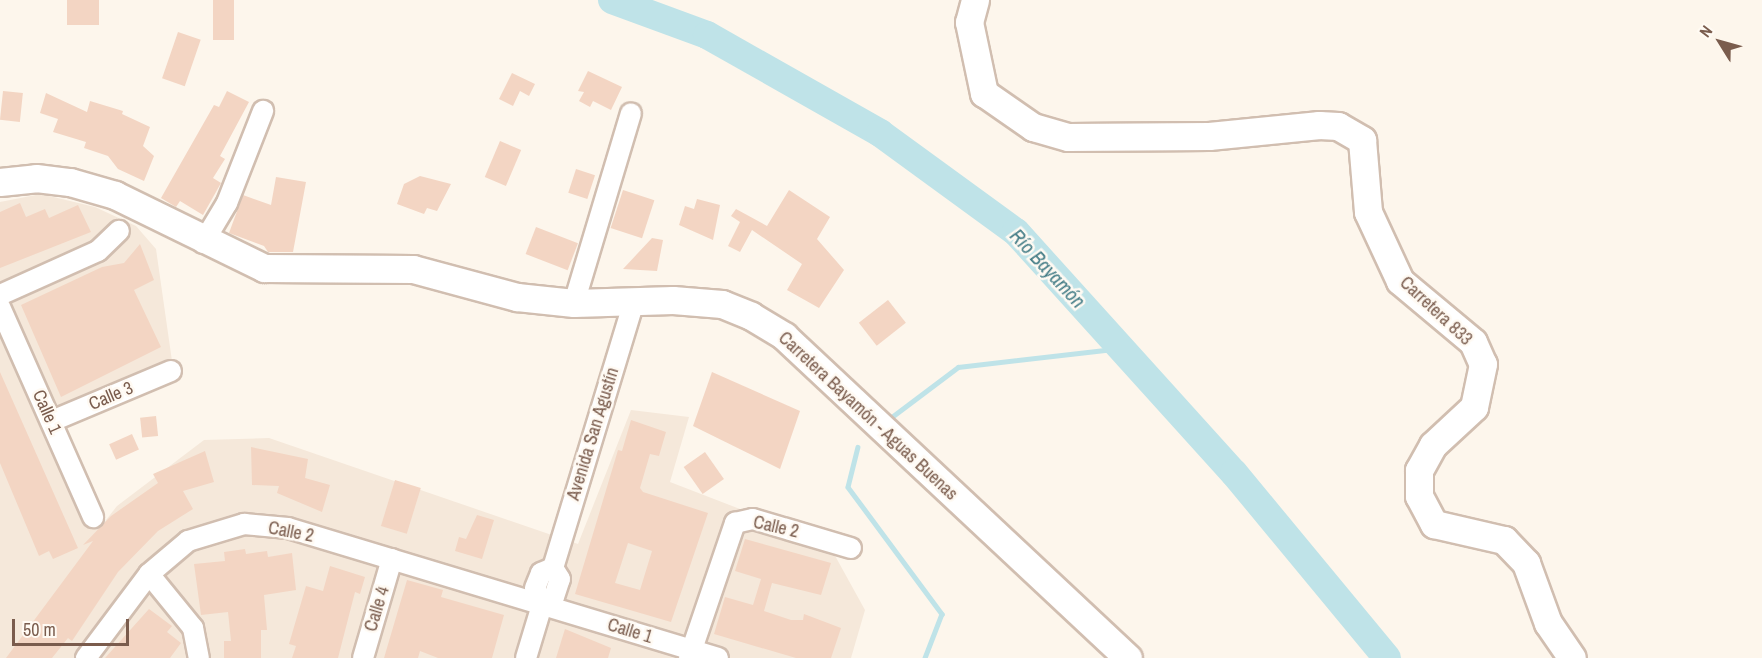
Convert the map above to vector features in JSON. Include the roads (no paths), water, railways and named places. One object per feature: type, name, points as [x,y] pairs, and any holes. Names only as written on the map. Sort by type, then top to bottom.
[{"type":"street","name":"Carretera 833","points":[[975,0],[969,22],[984,93],[1033,126],[1068,137],[1209,136],[1319,125],[1338,126],[1362,140],[1368,212],[1400,281],[1473,342],[1483,364],[1474,407],[1433,445],[1419,470],[1419,496],[1434,524],[1504,540],[1526,563],[1548,623],[1572,658]]},
{"type":"street","points":[[203,243],[227,203],[263,111]]},
{"type":"street","points":[[574,303],[631,114]]},
{"type":"street","name":"Carretera Bayamón - Aguas Buenas","points":[[0,182],[70,182],[115,195],[203,243],[264,268],[413,269],[517,297],[574,303],[634,301],[722,304],[784,336],[1128,658]]},
{"type":"street","points":[[0,295],[98,251],[118,231]]},
{"type":"street","name":"Avenida San Agustín","points":[[526,658],[542,605],[554,597],[560,579],[553,568],[634,301]]},
{"type":"street","name":"Calle 1","points":[[0,307],[93,517]]},
{"type":"street","name":"Calle 3","points":[[52,421],[171,371]]},
{"type":"street","name":"Calle 2","points":[[690,654],[735,523],[753,519],[851,548]]},
{"type":"street","name":"Calle 2","points":[[86,658],[149,574],[188,541],[244,524],[288,528],[542,605]]},
{"type":"street","name":"Calle 4","points":[[363,658],[392,559]]},
{"type":"street","points":[[149,574],[193,628],[199,658]]},
{"type":"street","name":"Calle 1","points":[[542,605],[690,654],[718,658]]},
{"type":"waterway","name":"Río Bayamón","points":[[612,0],[707,35],[880,133],[1016,232],[1234,473],[1387,658]]},
{"type":"waterway","points":[[889,419],[958,367],[1122,348]]},
{"type":"waterway","points":[[858,447],[848,487],[942,614],[925,658]]}]
